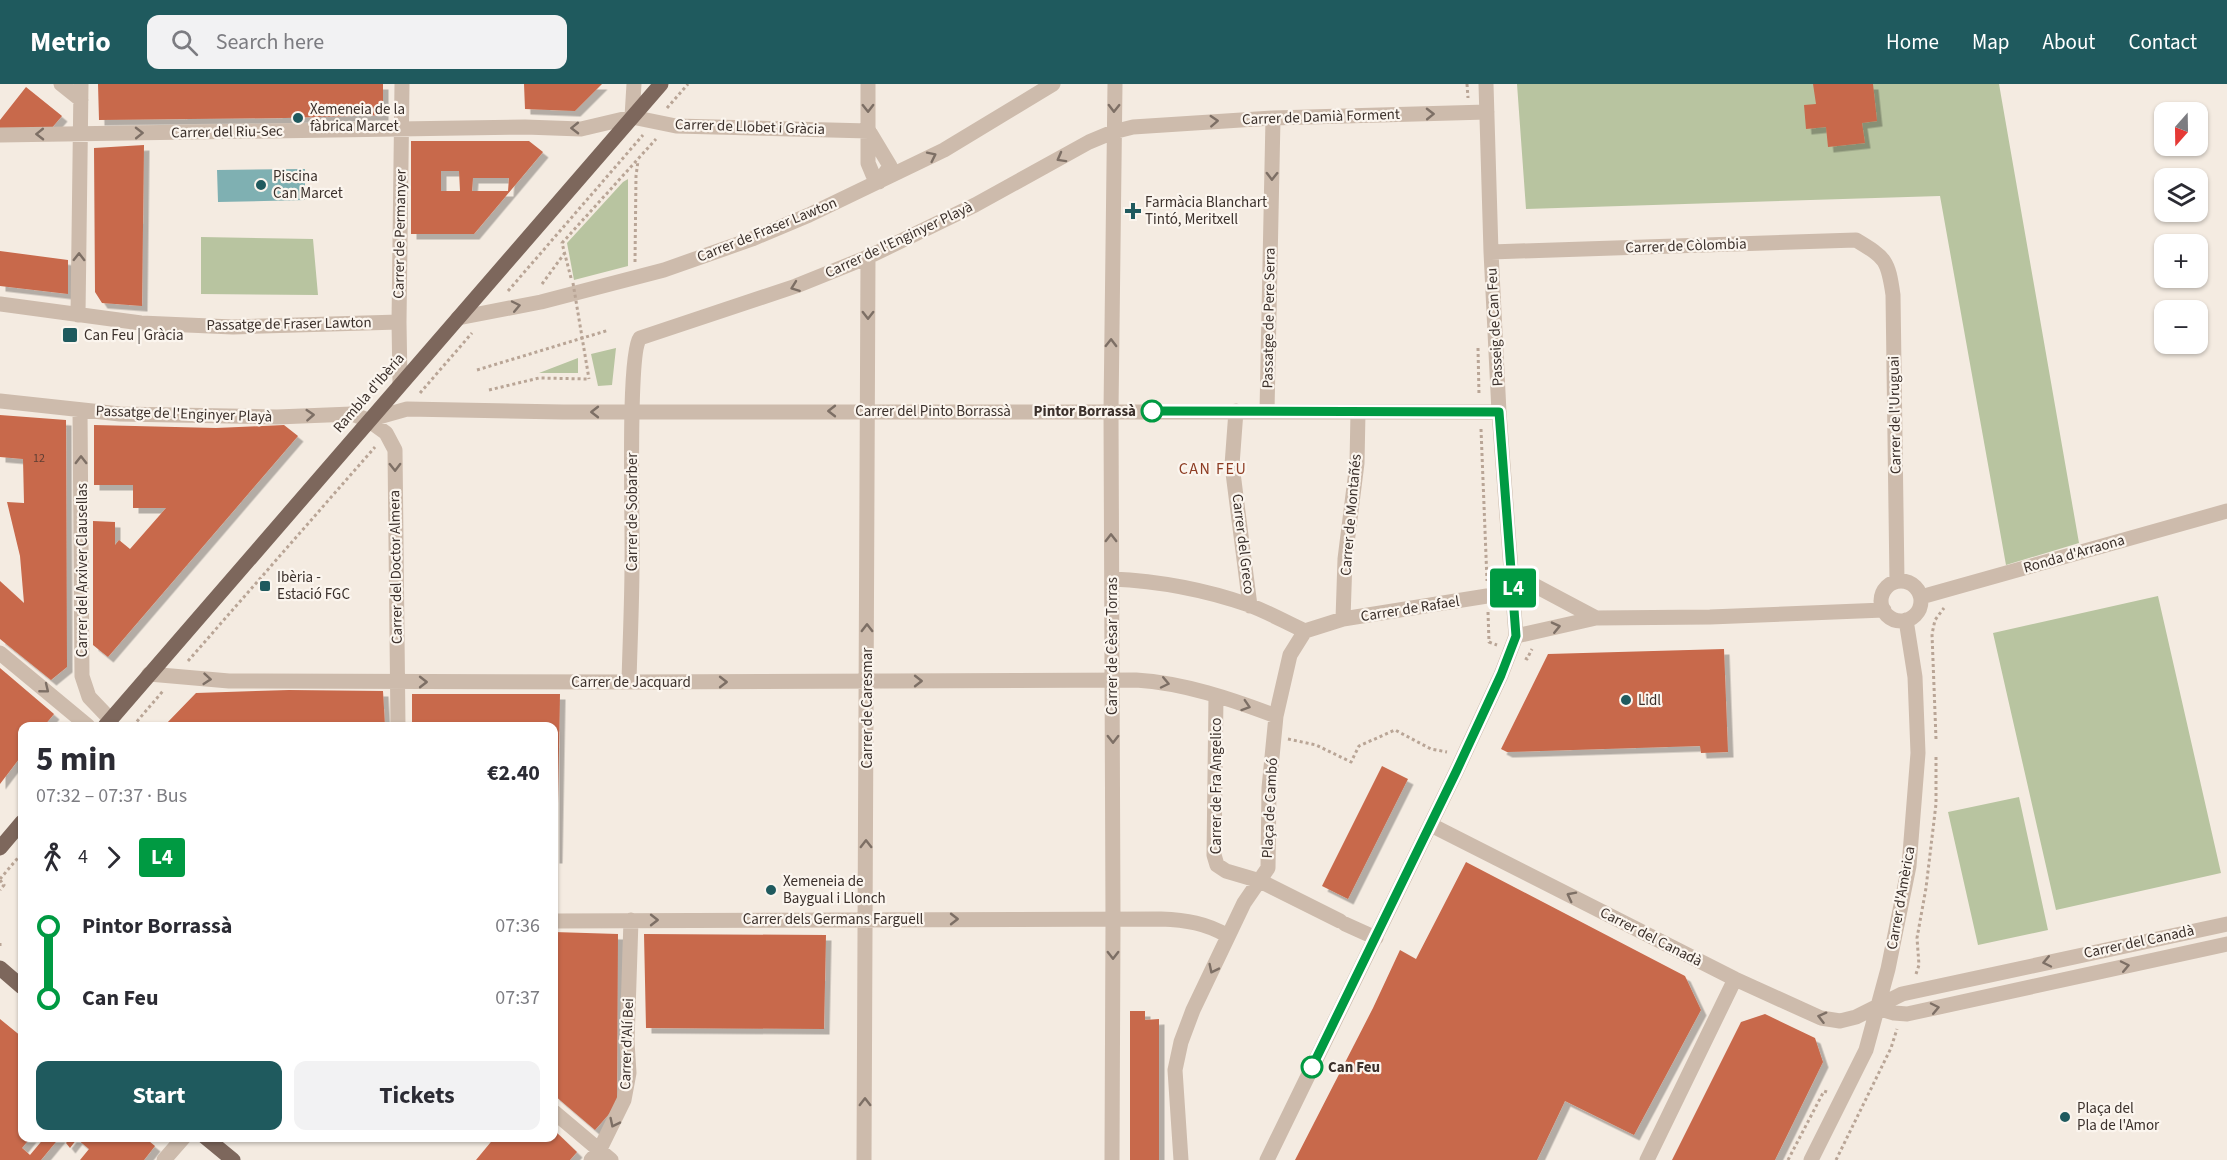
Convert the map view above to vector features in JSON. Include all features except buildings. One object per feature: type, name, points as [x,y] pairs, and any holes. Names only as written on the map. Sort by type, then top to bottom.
[{"type":"main road","name":"Rambla d'Ibèria","points":[[108,722],[660,84]]},
{"type":"main road","points":[[0,848],[18,827]]},
{"type":"main road","points":[[0,969],[18,984]]},
{"type":"main road","points":[[211,1142],[233,1160]]},
{"type":"street","points":[[61,84],[81,92],[78,315]]},
{"type":"street","name":"Carrer de Permanyer","points":[[400,383],[402,84]]},
{"type":"street","points":[[632,117],[634,84]]},
{"type":"street","points":[[868,84],[868,163],[879,182]]},
{"type":"street","name":"Carrer de Fraser Lawton","points":[[458,318],[540,302],[664,270],[752,239],[809,215],[944,150],[1053,84]]},
{"type":"street","points":[[1113,132],[1114,84]]},
{"type":"street","name":"Passeig de Can Feu","points":[[1267,1160],[1431,825],[1501,675],[1516,636],[1499,412],[1486,84]]},
{"type":"street","name":"Carrer de Damià Forment","points":[[1156,125],[1273,118],[1487,112]]},
{"type":"street","name":"Carrer del Riu-Sec","points":[[0,135],[525,127],[581,129],[632,117]]},
{"type":"street","name":"Carrer de Llobet i Gràcia","points":[[632,117],[702,127],[869,131]]},
{"type":"street","name":"Passatge de Pere Serra","points":[[1267,411],[1273,118]]},
{"type":"street","name":"Carrer de l'Enginyer Playà","points":[[636,343],[644,336],[796,286],[868,257],[975,205],[1089,142],[1113,132],[1156,125]]},
{"type":"street","name":"Carrer de Cèsar Torras","points":[[1112,1160],[1110,411],[1113,132]]},
{"type":"street","name":"Carrer de Còlombia","points":[[1491,252],[1856,240],[1877,253]]},
{"type":"street","name":"Carrer de l'Uruguai","points":[[1877,253],[1889,268],[1893,295],[1897,581]]},
{"type":"street","name":"Carrer de Caresmar","points":[[864,1160],[868,257]]},
{"type":"street","name":"Passatge de Fraser Lawton","points":[[0,304],[141,323],[233,327],[399,322]]},
{"type":"street","name":"Carrer de Sobarber","points":[[629,682],[632,412],[636,343]]},
{"type":"street","name":"Passatge de l'Enginyer Playà","points":[[0,401],[120,414],[277,417],[352,414],[368,420]]},
{"type":"street","name":"Carrer del Pinto Borrassà","points":[[368,420],[406,409],[632,412],[1499,412]]},
{"type":"street","name":"Carrer del Arxiver Clausellas","points":[[80,410],[82,676],[89,697],[106,722]]},
{"type":"street","name":"Carrer del Greco","points":[[1236,411],[1232,465],[1251,606]]},
{"type":"street","name":"Carrer de Montañés","points":[[1343,619],[1346,559],[1357,463],[1358,411]]},
{"type":"street","name":"Carrer del Doctor Almera","points":[[368,420],[387,433],[395,450],[398,722]]},
{"type":"street","name":"Ronda d'Arraona","points":[[1921,597],[2227,511]]},
{"type":"street","points":[[1512,574],[1596,618]]},
{"type":"street","points":[[1112,579],[1139,580],[1191,590],[1251,606],[1305,631]]},
{"type":"street","points":[[1897,581],[1915,586],[1921,597],[1919,609],[1912,617],[1906,620],[1896,620],[1884,610],[1881,597],[1885,588],[1897,581]]},
{"type":"street","name":"Carrer de Rafael","points":[[1305,631],[1343,619],[1487,596],[1514,595]]},
{"type":"street","points":[[1516,636],[1596,618],[1722,617],[1884,610]]},
{"type":"street","name":"Carrer d'Amèrica","points":[[1811,1160],[1866,1050],[1888,969],[1909,866],[1918,753],[1915,677],[1906,620]]},
{"type":"street","name":"Plaça de Cambó","points":[[1305,631],[1290,655],[1276,716],[1269,788],[1268,868],[1260,880],[1376,938]]},
{"type":"street","points":[[0,653],[83,722]]},
{"type":"street","name":"Carrer de Jacquard","points":[[149,674],[229,681],[1156,681],[1216,696],[1276,716]]},
{"type":"street","name":"Carrer de Fra Angelico","points":[[1216,696],[1214,855],[1217,865],[1226,871],[1260,880]]},
{"type":"street","name":"Carrer del Canadà","points":[[1431,825],[1735,979],[1821,1018],[1840,1021],[1856,1017],[1910,992],[2227,925]]},
{"type":"street","points":[[1181,1160],[1175,1070],[1181,1042],[1193,1010],[1244,903],[1260,880]]},
{"type":"street","name":"Carrer dels Germans Farguell","points":[[558,921],[866,918],[1192,921],[1228,936]]},
{"type":"street","name":"Carrer d'Alí Bei","points":[[600,1157],[624,1100],[629,1073],[627,1042],[632,920]]},
{"type":"street","name":"Carrer del Canadà","points":[[1877,1008],[1907,1014],[2227,944]]},
{"type":"street","points":[[1647,1160],[1735,979]]},
{"type":"street","points":[[558,1116],[600,1157]]},
{"type":"street","points":[[164,1160],[180,1142]]},
{"type":"path","points":[[489,390],[539,378],[589,379],[573,283],[562,243],[669,124]]},
{"type":"path","points":[[634,278],[636,176],[639,159]]},
{"type":"path","points":[[551,272],[564,254]]},
{"type":"path","points":[[477,370],[609,330]]},
{"type":"path","points":[[1274,737],[1316,745],[1351,762],[1359,746],[1395,730],[1431,749],[1464,754]]},
{"type":"path","points":[[0,890],[4,885],[0,879],[18,858]]},
{"type":"green space","points":[[1517,84],[1999,84],[2079,543],[2006,565],[1940,196],[1526,209]]},
{"type":"green space","points":[[628,179],[628,266],[574,280],[567,243]]},
{"type":"green space","points":[[201,237],[313,239],[318,295],[201,294]]},
{"type":"green space","points":[[616,348],[612,385],[598,386],[591,354]]},
{"type":"green space","points":[[578,358],[578,373],[539,373]]},
{"type":"green space","points":[[2158,596],[2221,873],[2056,910],[1993,633]]},
{"type":"green space","points":[[2019,797],[2048,930],[1978,945],[1948,812]]},
{"type":"water","name":"Piscina Can Marcet","points":[[305,169],[305,200],[218,202],[217,170]]},
{"type":"bus line","name":"L4","points":[[1152,411],[1499,412],[1516,636],[1501,675],[1456,772],[1312,1067]]},
{"type":"place","name":"Xemeneia de la fàbrica Marcet","points":[[298,118]]},
{"type":"place","name":"Piscina Can Marcet","points":[[261,185]]},
{"type":"place","name":"Farmàcia Blanchart Tintó, Meritxell","points":[[1133,211]]},
{"type":"place","name":"Can Feu | Gràcia","points":[[70,335]]},
{"type":"place","name":"Pintor Borrassà","points":[[1152,411]]},
{"type":"place","name":"Ibèria - Estació FGC","points":[[265,586]]},
{"type":"place","name":"Lidl","points":[[1626,700]]},
{"type":"place","name":"Xemeneia de Baygual i Llonch","points":[[771,890]]},
{"type":"place","name":"Can Feu","points":[[1312,1067]]},
{"type":"place","name":"Plaça del Pla de l'Amor","points":[[2065,1117]]},
{"type":"district","name":"CAN FEU","points":[[1213,469]]}]
